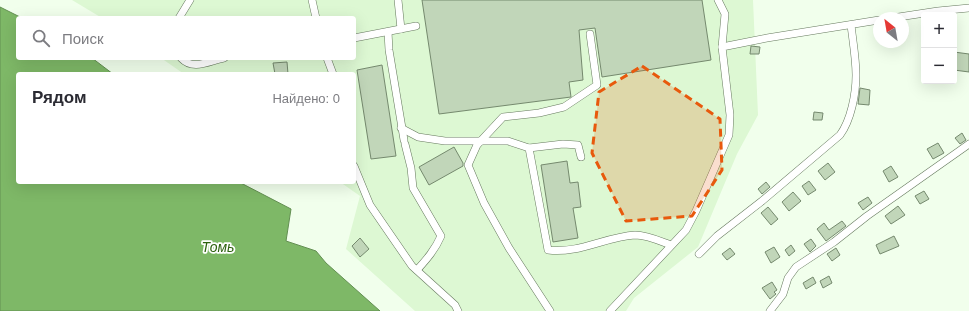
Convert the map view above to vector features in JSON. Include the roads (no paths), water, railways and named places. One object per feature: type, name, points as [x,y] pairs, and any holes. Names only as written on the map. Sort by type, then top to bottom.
[{"type":"street","points":[[180,16],[190,0]]},
{"type":"street","points":[[312,0],[316,16]]},
{"type":"street","points":[[398,0],[401,29]]},
{"type":"street","points":[[610,311],[686,230],[696,211],[729,135],[730,115],[722,47],[725,14],[718,0]]},
{"type":"street","points":[[909,15],[969,8]]},
{"type":"street","points":[[722,47],[767,38],[873,21]]},
{"type":"street","points":[[699,254],[717,236],[762,201],[840,135],[846,127],[850,118],[856,75],[851,25]]},
{"type":"street","points":[[356,38],[416,26]]},
{"type":"street","points":[[388,32],[389,50],[401,128],[411,168],[413,188],[441,236],[429,257],[417,270]]},
{"type":"street","points":[[550,311],[509,248],[484,202],[468,165],[477,145],[503,117],[539,113],[564,107],[597,85],[590,34]]},
{"type":"street","points":[[184,60],[192,65],[199,65],[217,60]]},
{"type":"street","points":[[328,60],[332,72]]},
{"type":"street","points":[[401,128],[418,137],[444,141],[508,141],[529,148],[563,144],[578,145],[581,156]]},
{"type":"street","points":[[770,311],[783,294],[788,278],[796,267],[834,242],[867,216],[969,144]]},
{"type":"street","points":[[529,148],[548,250],[559,252],[612,239],[637,235],[655,239],[671,245]]},
{"type":"street","points":[[356,171],[370,205],[412,266],[455,306],[458,311]]},
{"type":"water","name":"Томь","points":[[0,7],[18,16],[16,16],[16,60],[95,60],[110,72],[16,72],[16,184],[243,184],[291,209],[286,241],[316,251],[326,263],[380,311],[0,311]]}]
